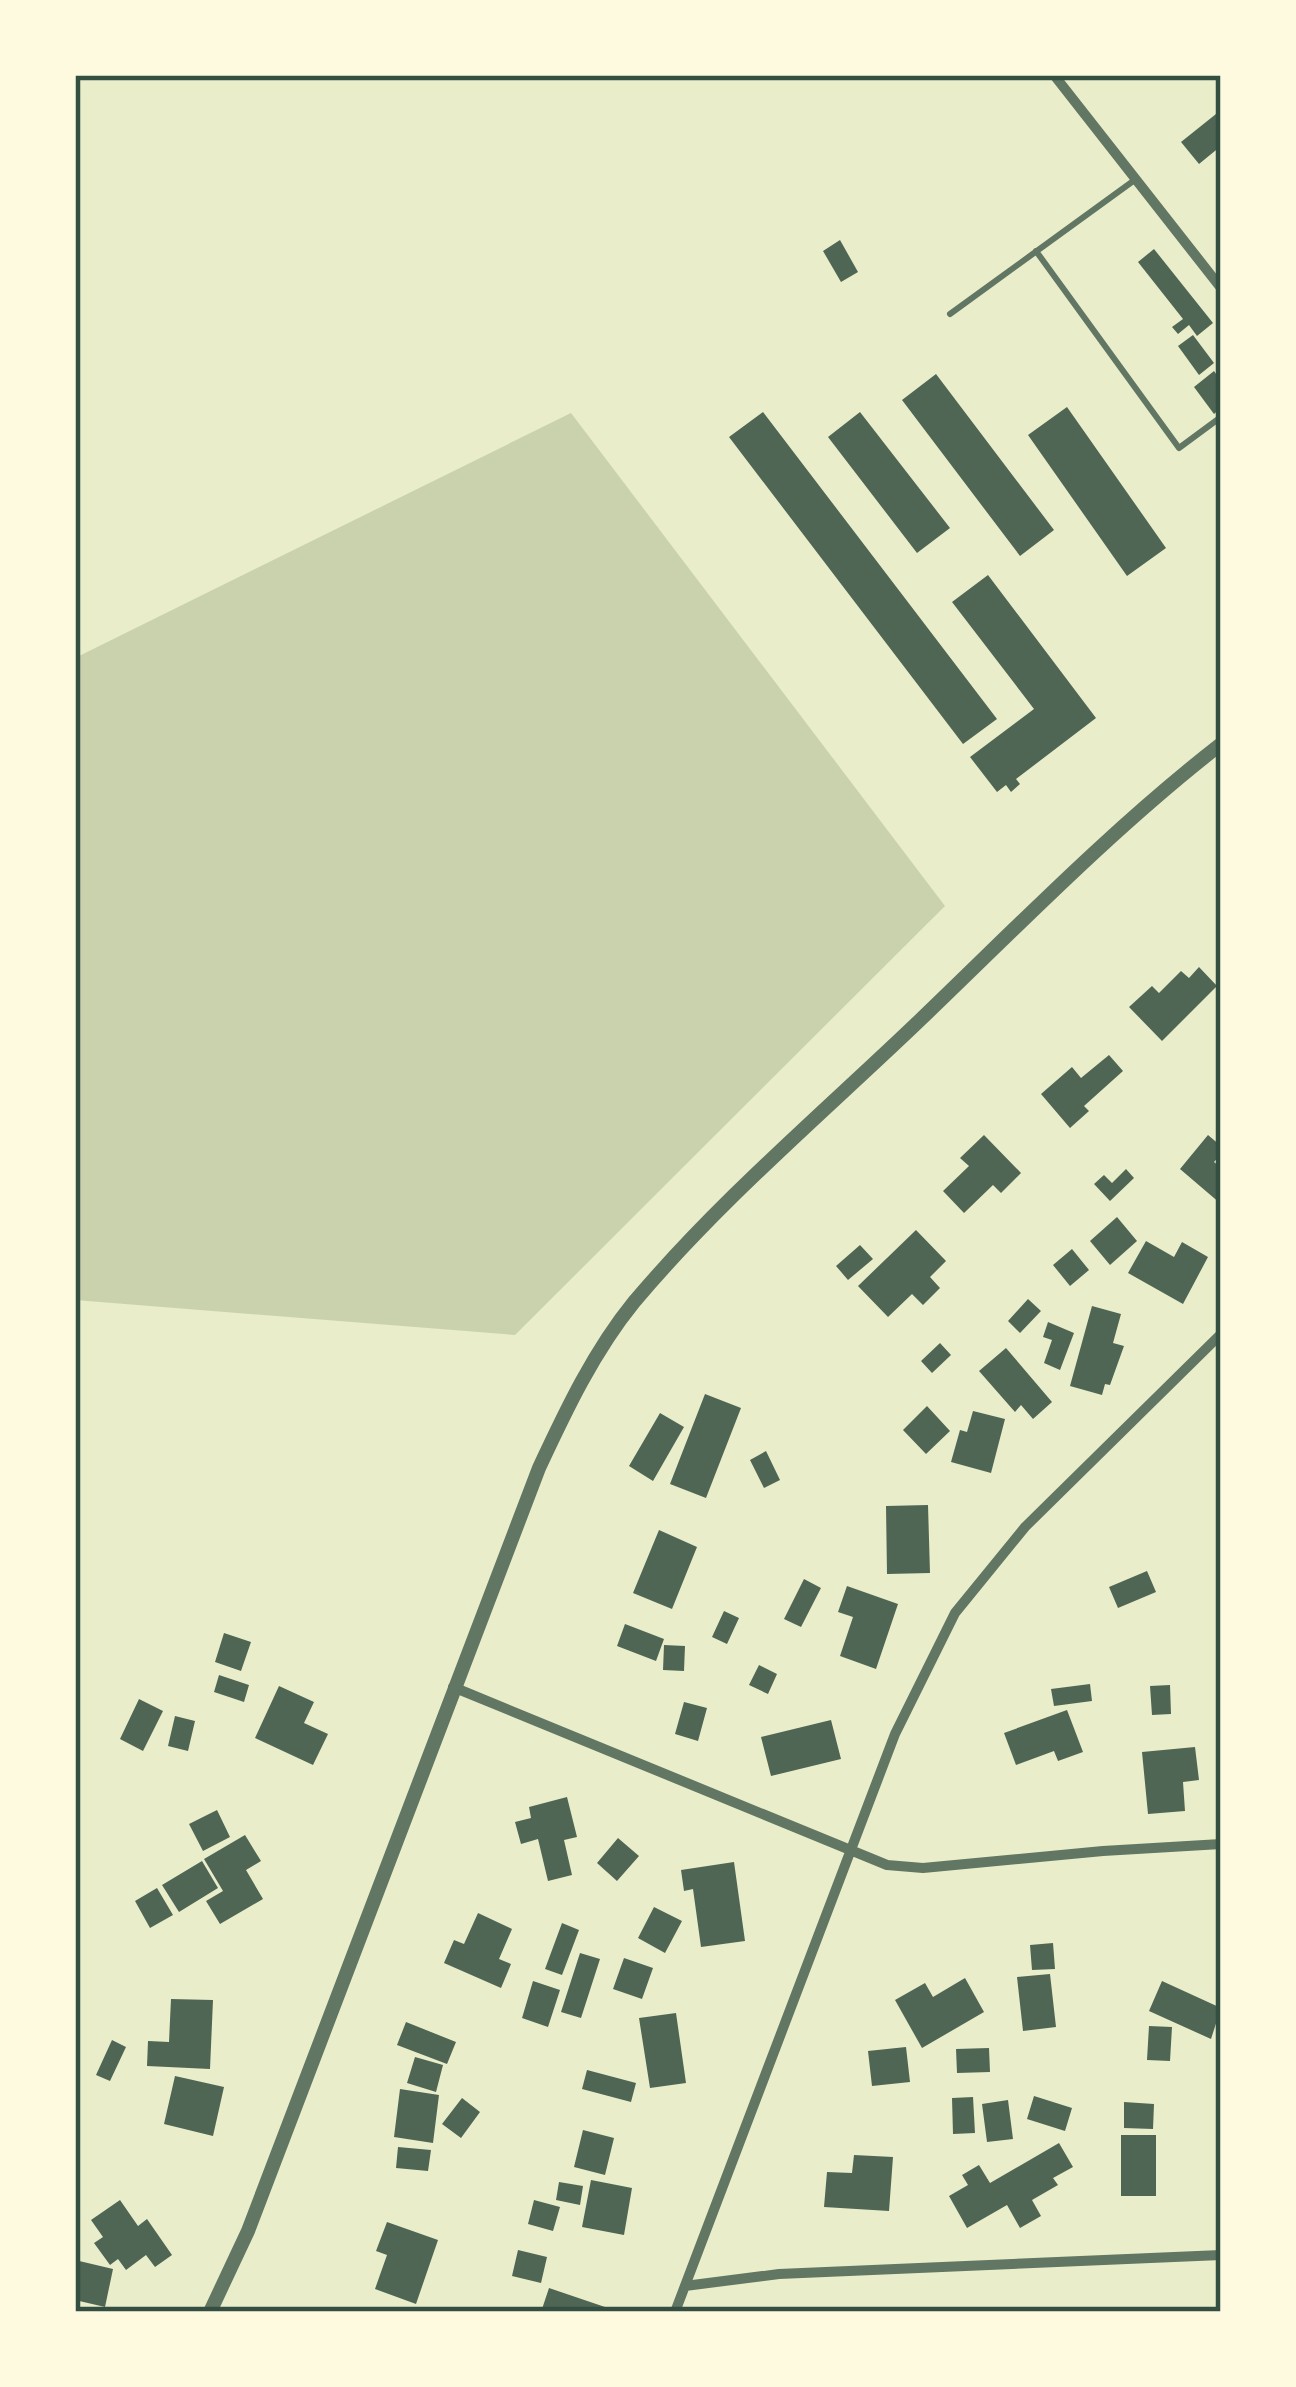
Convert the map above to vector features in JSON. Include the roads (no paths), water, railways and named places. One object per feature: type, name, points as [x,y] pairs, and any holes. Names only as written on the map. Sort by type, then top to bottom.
[{"type":"street","points":[[1054,75],[1221,288]]},
{"type":"street","points":[[210,2312],[256,2208],[539,1468],[569,1404],[633,1304],[754,1175],[1088,859],[1221,744]]},
{"type":"street","points":[[675,2312],[895,1734],[955,1613],[1025,1527],[1221,1334]]},
{"type":"street","points":[[452,1687],[887,1865],[923,1868],[1221,1844]]},
{"type":"street","points":[[685,2286],[779,2274],[1221,2255]]},
{"type":"lane","points":[[950,314],[1136,179]]},
{"type":"lane","points":[[1036,251],[1179,448],[1221,417]]}]
